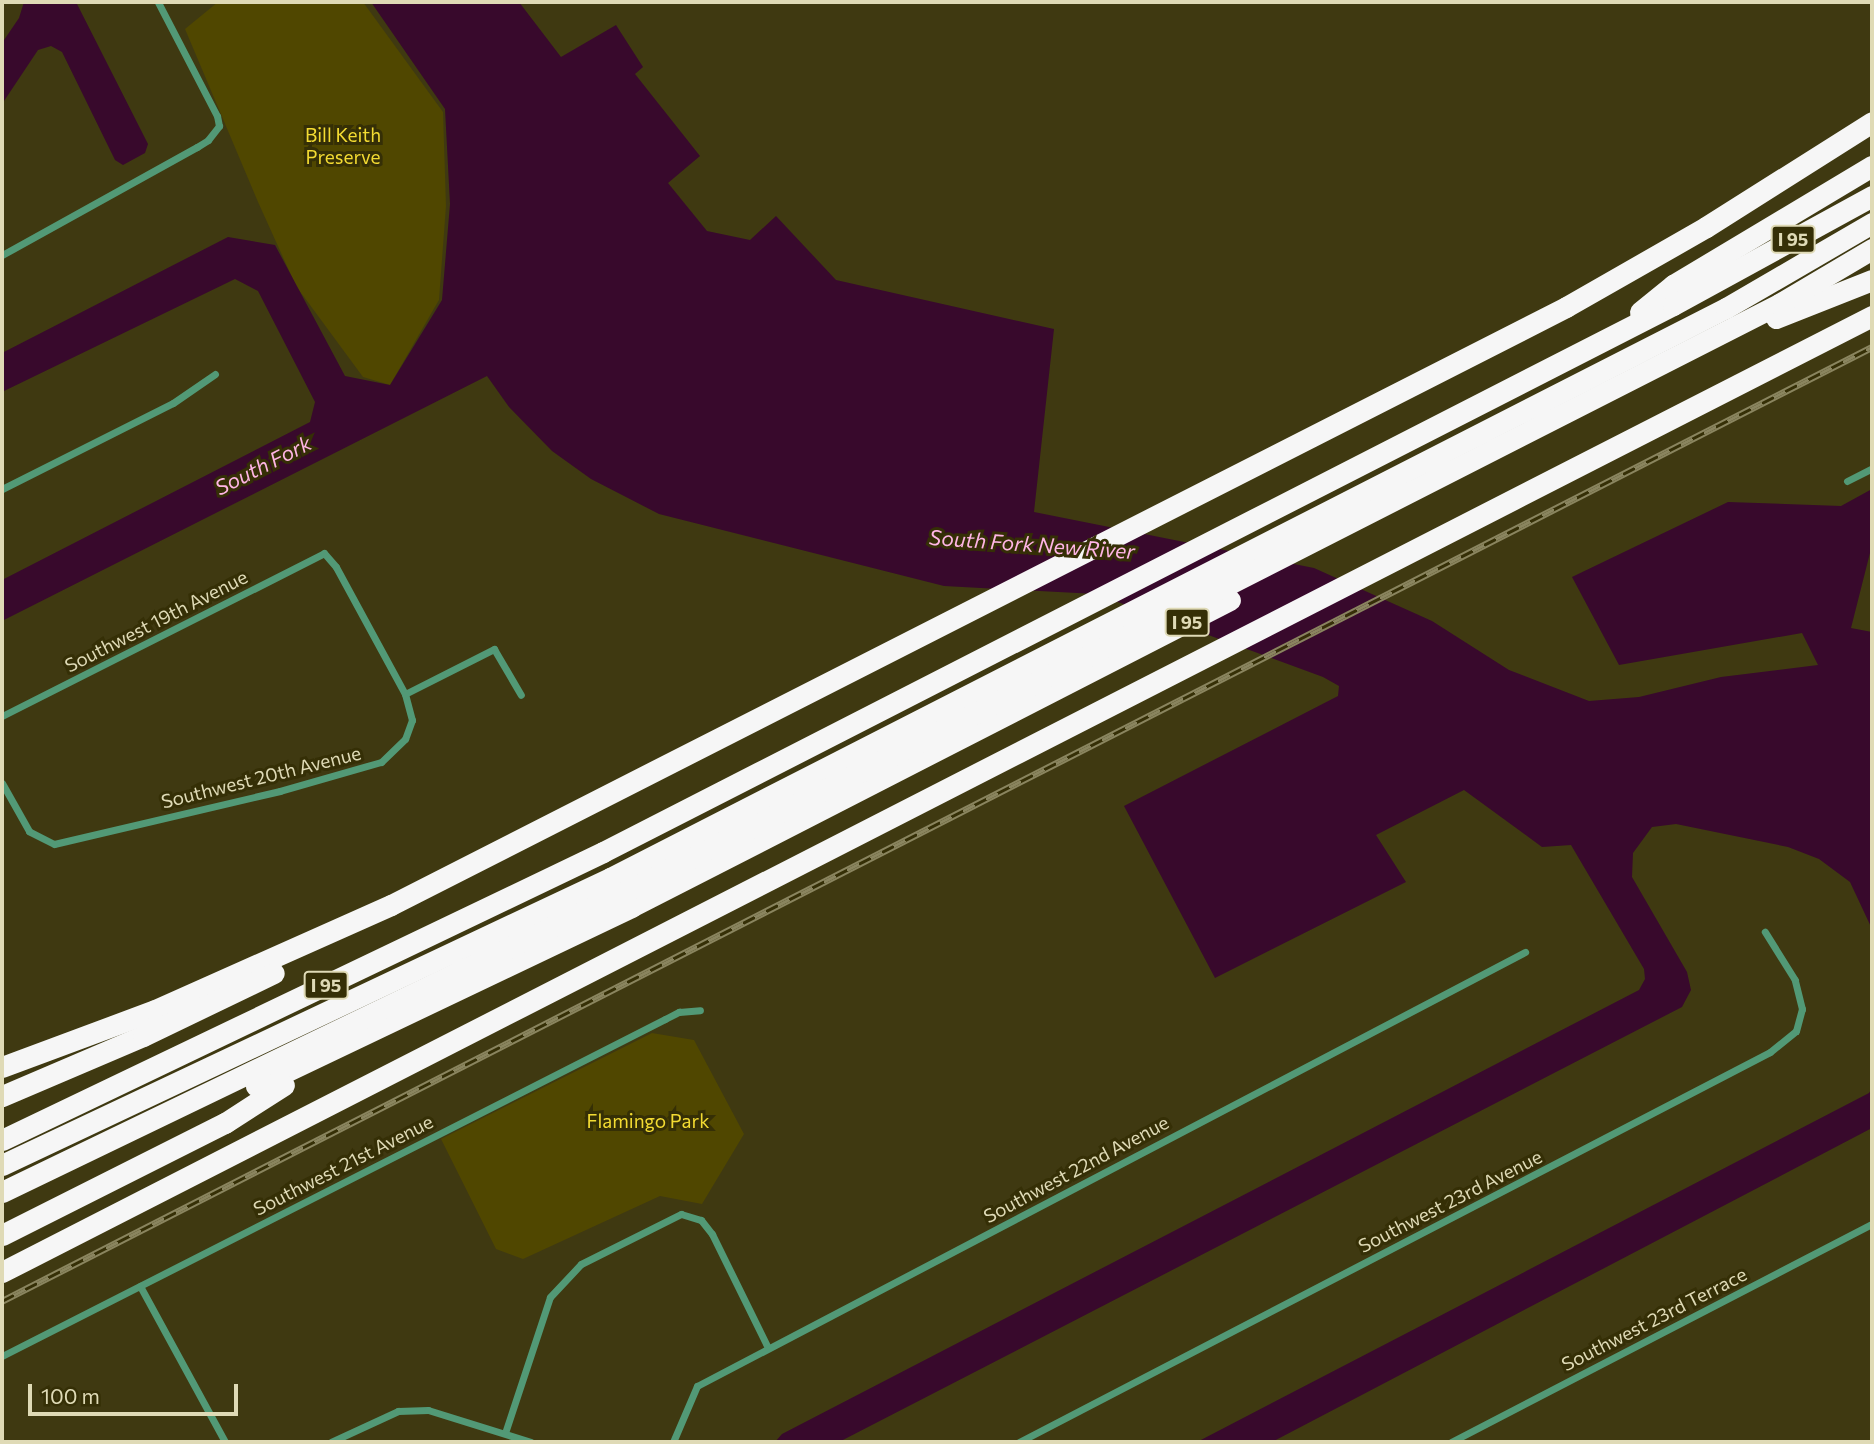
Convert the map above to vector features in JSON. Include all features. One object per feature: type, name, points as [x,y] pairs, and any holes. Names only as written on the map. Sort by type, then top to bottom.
[{"type":"highway","points":[[2,1067],[155,1010],[391,905],[1522,329],[1706,227],[1872,122]]},
{"type":"highway","points":[[1710,274],[1872,166]]},
{"type":"highway","name":"I 95","points":[[2,1140],[603,852],[1605,340],[1673,285],[1710,274],[1872,195]]},
{"type":"highway","points":[[1734,324],[1872,223]]},
{"type":"highway","points":[[2,1165],[610,878],[1190,583],[1779,304],[1872,248]]},
{"type":"highway","name":"I 95","points":[[2,1203],[343,1046],[1734,324],[1776,318],[1872,261]]},
{"type":"highway","points":[[1776,318],[1872,280]]},
{"type":"highway","points":[[2,1272],[1872,316]]},
{"type":"highway","points":[[2,1192],[628,899]]},
{"type":"highway","points":[[2,1096],[185,1017],[319,950],[391,905]]},
{"type":"highway","points":[[2,1235],[225,1123],[343,1046]]},
{"type":"highway","points":[[2,1132],[50,1119]]},
{"type":"highway","points":[[2,1263],[70,1235]]},
{"type":"street","points":[[2,255],[197,147],[208,140],[219,126],[217,116],[158,2]]},
{"type":"street","points":[[2,489],[173,403],[215,374]]},
{"type":"street","points":[[1847,481],[1872,468]]},
{"type":"street","name":"Southwest 19th Avenue","points":[[2,716],[324,553],[336,567],[405,694]]},
{"type":"street","points":[[405,694],[494,649],[521,695]]},
{"type":"street","name":"Southwest 20th Avenue","points":[[2,783],[29,831],[54,844],[280,790],[382,762],[405,739],[412,720],[405,694]]},
{"type":"street","name":"Southwest 23rd Avenue","points":[[1019,1442],[1770,1052],[1796,1031],[1801,1009],[1795,980],[1765,932]]},
{"type":"street","name":"Southwest 22nd Avenue","points":[[674,1442],[697,1386],[1525,953]]},
{"type":"street","name":"Southwest 21st Avenue","points":[[2,1356],[665,1019],[679,1013],[700,1010]]},
{"type":"street","points":[[505,1433],[550,1297],[581,1264],[681,1214],[701,1220],[712,1234],[768,1348]]},
{"type":"street","name":"Southwest 23rd Terrace","points":[[1451,1442],[1872,1224]]},
{"type":"street","points":[[140,1286],[225,1442]]},
{"type":"street","points":[[331,1442],[398,1411],[428,1410],[531,1442]]},
{"type":"green space","name":"Bill Keith Preserve","points":[[218,2],[363,2],[443,112],[446,206],[439,300],[390,385],[363,377],[296,286],[258,202],[185,29]]},
{"type":"green space","name":"Flamingo Park","points":[[652,1033],[694,1040],[744,1134],[702,1204],[660,1196],[523,1259],[496,1249],[441,1139]]},
{"type":"water","points":[[24,2],[76,2],[148,144],[145,153],[123,165],[115,160],[62,52],[51,46],[38,50],[2,104],[2,43],[19,18]]},
{"type":"water","points":[[371,2],[519,2],[561,57],[616,25],[643,67],[635,74],[700,156],[668,183],[707,231],[750,240],[776,216],[836,280],[1054,329],[1034,512],[1314,568],[1432,621],[1509,670],[1589,701],[1639,697],[1721,677],[1818,665],[1802,633],[1619,665],[1572,577],[1728,502],[1841,506],[1872,489],[1872,545],[1851,628],[1872,632],[1872,929],[1850,882],[1819,859],[1788,847],[1676,824],[1652,827],[1633,853],[1632,877],[1687,972],[1691,990],[1682,1007],[839,1442],[775,1442],[782,1434],[1639,990],[1645,979],[1644,969],[1571,845],[1542,847],[1464,790],[1376,835],[1406,882],[1215,978],[1124,806],[1338,696],[1339,686],[1323,677],[1096,594],[944,586],[659,514],[591,479],[552,451],[509,407],[487,376],[2,621],[2,580],[310,422],[315,402],[258,291],[235,279],[2,392],[2,353],[228,237],[275,245],[345,376],[390,385],[442,300],[450,204],[445,109]]},
{"type":"water","points":[[1872,1088],[1872,1128],[1272,1442],[1197,1442],[1869,1093]]},
{"type":"railway","points":[[2,1301],[1872,347]]},
{"type":"water label","name":"South Fork","points":[[263,465]]},
{"type":"water label","name":"South Fork New River","points":[[1032,544]]}]
